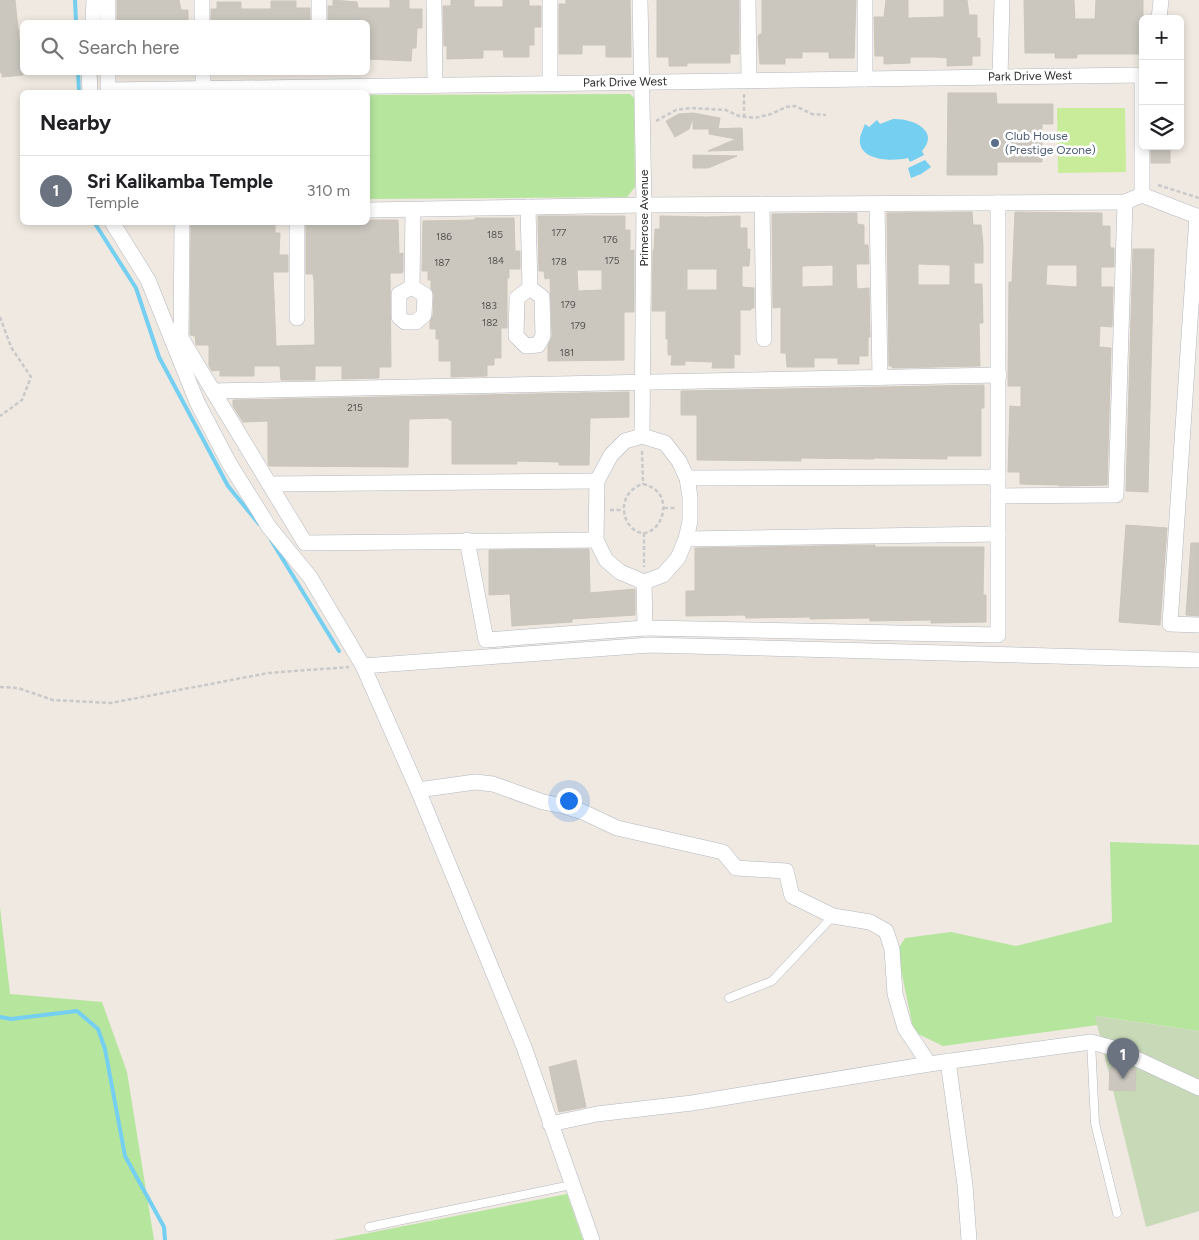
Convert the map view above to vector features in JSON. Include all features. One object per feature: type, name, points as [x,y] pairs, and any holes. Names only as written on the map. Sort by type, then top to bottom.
[{"type":"street","points":[[93,20],[94,0]]},
{"type":"street","points":[[108,0],[108,20]]},
{"type":"street","points":[[202,0],[202,20]]},
{"type":"street","points":[[318,0],[318,20]]},
{"type":"street","points":[[434,0],[435,84]]},
{"type":"street","points":[[550,0],[550,83]]},
{"type":"street","name":"Primerose Avenue","points":[[640,0],[644,205],[642,436]]},
{"type":"street","points":[[746,80],[748,0]]},
{"type":"street","points":[[865,0],[865,79]]},
{"type":"street","points":[[1000,76],[1002,0]]},
{"type":"street","points":[[1160,15],[1161,0]]},
{"type":"street","name":"Park Drive West","points":[[117,90],[203,80],[318,79],[435,84],[1139,74]]},
{"type":"street","points":[[89,75],[90,90]]},
{"type":"street","points":[[108,75],[108,90]]},
{"type":"street","points":[[1142,105],[1142,195]]},
{"type":"street","points":[[370,210],[644,205],[1125,202],[1142,195],[1198,217],[1170,624],[1199,625]]},
{"type":"street","points":[[998,496],[1116,495],[1125,202]]},
{"type":"street","points":[[467,540],[486,640],[645,628],[998,635],[998,203]]},
{"type":"street","points":[[762,204],[764,339]]},
{"type":"street","points":[[877,204],[880,378]]},
{"type":"street","points":[[528,208],[530,288]]},
{"type":"street","points":[[412,286],[413,210]]},
{"type":"street","points":[[114,225],[148,280],[197,402],[229,463],[269,527],[310,577],[363,666],[418,790],[524,1047],[571,1185],[592,1240]]},
{"type":"street","points":[[182,225],[181,338],[305,543],[596,540]]},
{"type":"street","points":[[296,225],[297,318]]},
{"type":"street","points":[[213,392],[999,375]]},
{"type":"street","points":[[642,436],[665,444],[679,460],[687,478],[690,521],[686,539],[678,558],[663,575],[644,582],[620,572],[606,560],[596,540],[597,481],[611,455],[625,440],[642,436]]},
{"type":"street","points":[[687,478],[998,477]]},
{"type":"street","points":[[269,484],[597,481]]},
{"type":"street","points":[[686,539],[998,534]]},
{"type":"street","points":[[644,582],[645,628]]},
{"type":"street","points":[[363,666],[650,645],[1199,660]]},
{"type":"street","points":[[418,790],[475,782],[493,784],[543,802],[583,812],[616,828],[723,852],[736,868],[786,871],[792,896],[833,916],[870,922],[886,931],[892,949],[895,994],[905,1028],[929,1064]]},
{"type":"street","points":[[550,1124],[597,1114],[692,1103],[948,1061],[1092,1042],[1113,1048],[1199,1088]]},
{"type":"street","points":[[948,1061],[965,1185],[969,1240]]},
{"type":"lane","points":[[729,998],[772,980],[833,916]]},
{"type":"lane","points":[[1092,1042],[1095,1123],[1117,1213]]},
{"type":"lane","points":[[369,1227],[571,1185]]},
{"type":"path","points":[[744,117],[746,80]]},
{"type":"path","points":[[656,121],[676,110],[691,108],[726,110],[744,117],[755,118],[794,106],[812,114],[826,115]]},
{"type":"path","points":[[0,317],[11,347],[31,377],[22,400],[0,416]]},
{"type":"path","points":[[642,436],[643,484]]},
{"type":"path","points":[[643,484],[651,486],[658,491],[664,508],[662,518],[657,526],[651,531],[644,533],[636,531],[630,526],[625,519],[623,510],[625,501],[634,486],[643,484]]},
{"type":"path","points":[[608,510],[623,510]]},
{"type":"path","points":[[644,533],[644,582]]},
{"type":"path","points":[[0,687],[18,688],[53,700],[111,703],[268,673],[363,666]]},
{"type":"green space","points":[[630,94],[634,98],[635,187],[627,197],[370,199],[370,95]]},
{"type":"green space","points":[[1057,108],[1125,108],[1126,172],[1058,173]]},
{"type":"green space","points":[[1110,842],[1199,845],[1199,1031],[1096,1016],[1098,1025],[943,1046],[914,1032],[897,951],[905,938],[951,932],[1016,946],[1112,922]]},
{"type":"green space","points":[[0,907],[10,994],[102,1002],[127,1072],[154,1240],[0,1240]]},
{"type":"green space","points":[[1095,1016],[1199,1031],[1199,1211],[1146,1227]]},
{"type":"green space","points":[[567,1194],[583,1240],[333,1240]]},
{"type":"water","points":[[893,119],[915,123],[926,131],[928,137],[927,144],[922,151],[924,155],[910,162],[908,158],[888,160],[873,157],[862,149],[860,138],[865,124],[869,127],[877,120],[880,124]]},
{"type":"water","points":[[925,160],[931,167],[911,178],[908,168]]},
{"type":"building","points":[[0,0],[15,0],[20,47],[20,75],[23,75],[2,77],[2,72],[0,73]]},
{"type":"building","points":[[117,0],[179,0],[181,10],[188,10],[188,20],[117,20]]},
{"type":"building","points":[[333,0],[357,2],[358,8],[390,8],[390,0],[409,0],[409,9],[422,9],[422,28],[417,28],[416,48],[412,48],[411,61],[370,59],[370,20],[328,20],[328,6],[333,6]]},
{"type":"building","points":[[451,0],[474,0],[474,7],[503,7],[503,0],[529,0],[529,6],[541,6],[541,27],[534,27],[534,45],[529,45],[529,57],[504,57],[503,50],[483,50],[483,58],[447,59],[447,46],[444,46],[443,6],[451,6]]},
{"type":"building","points":[[566,0],[630,0],[631,57],[606,57],[606,45],[582,45],[582,54],[559,54],[559,4],[566,4]]},
{"type":"building","points":[[657,0],[739,0],[739,54],[730,54],[730,63],[687,63],[687,66],[669,66],[669,57],[657,57]]},
{"type":"building","points":[[762,0],[856,0],[854,58],[829,58],[829,52],[802,52],[802,58],[785,58],[785,64],[760,64],[758,36],[762,34]]},
{"type":"building","points":[[886,0],[908,0],[908,18],[944,17],[944,0],[967,0],[969,15],[977,15],[977,38],[980,38],[980,56],[972,56],[972,65],[947,66],[947,58],[936,57],[910,57],[910,63],[884,64],[884,56],[875,56],[874,17],[884,17]]},
{"type":"building","points":[[1024,0],[1074,0],[1075,19],[1095,19],[1096,0],[1143,0],[1143,15],[1139,15],[1139,54],[1077,54],[1077,58],[1055,58],[1055,53],[1025,53]]},
{"type":"building","points":[[271,1],[296,1],[296,8],[310,8],[310,20],[211,20],[211,9],[217,9],[217,2],[241,2],[241,9],[271,9]]},
{"type":"building","name":"Club House (Prestige Ozone)","points":[[948,93],[996,93],[997,104],[1053,104],[1053,124],[1042,124],[1042,162],[997,162],[997,175],[947,175]]},
{"type":"building","points":[[693,113],[720,118],[718,129],[693,129],[693,118],[689,129],[675,137],[666,121],[679,114]]},
{"type":"building","points":[[742,128],[743,150],[708,151],[736,139],[709,134],[709,129]]},
{"type":"building","points":[[1151,150],[1170,150],[1170,163],[1151,163]]},
{"type":"building","points":[[693,155],[737,156],[708,168],[693,168]]},
{"type":"building","points":[[972,212],[973,225],[981,225],[983,263],[974,263],[974,284],[982,284],[983,323],[979,323],[980,366],[892,368],[892,366],[889,366],[887,213]],"holes":[[[918,264],[950,265],[950,285],[918,285]]]},
{"type":"building","points":[[1015,212],[1102,213],[1102,226],[1110,226],[1110,246],[1114,248],[1114,267],[1101,267],[1101,287],[1113,287],[1112,327],[1100,326],[1099,347],[1111,348],[1107,485],[1059,486],[1020,484],[1020,472],[1008,472],[1010,406],[1021,407],[1021,386],[1008,386],[1009,282],[1012,282]],"holes":[[[1047,265],[1077,265],[1077,287],[1046,285]]]},
{"type":"building","points":[[857,213],[857,224],[864,225],[864,245],[868,245],[869,264],[856,264],[857,289],[869,288],[870,337],[868,337],[868,356],[859,356],[859,364],[838,364],[838,358],[814,358],[814,367],[787,367],[786,353],[781,353],[781,307],[773,308],[772,214]],"holes":[[[833,265],[833,286],[802,287],[802,266]]]},
{"type":"building","points":[[538,216],[625,216],[625,230],[630,230],[630,251],[634,250],[634,312],[624,312],[624,360],[548,361],[548,346],[552,336],[550,278],[545,279],[544,271],[539,271]],"holes":[[[577,270],[602,270],[602,290],[578,291]]]},
{"type":"building","points":[[660,216],[740,216],[740,228],[747,228],[747,249],[750,249],[749,266],[742,266],[742,287],[754,288],[754,308],[751,308],[751,310],[740,310],[740,355],[734,354],[734,368],[712,368],[713,362],[685,361],[685,365],[671,365],[672,355],[668,355],[668,339],[666,339],[666,311],[652,311],[655,229],[660,229]],"holes":[[[687,269],[717,269],[717,290],[687,290]]]},
{"type":"building","points":[[475,218],[514,218],[515,251],[520,251],[520,269],[509,269],[509,278],[507,278],[507,328],[501,328],[501,358],[494,358],[494,365],[487,365],[487,376],[451,377],[451,361],[439,361],[439,339],[436,339],[436,329],[430,329],[434,295],[431,288],[431,280],[428,280],[428,271],[422,271],[423,221],[475,220]]},
{"type":"building","points":[[370,220],[398,220],[399,254],[403,253],[403,271],[402,273],[390,273],[391,367],[379,367],[379,378],[342,379],[342,366],[315,366],[315,380],[281,380],[280,366],[254,366],[254,376],[220,376],[220,370],[212,371],[209,366],[209,345],[196,345],[195,336],[190,335],[191,225],[275,225],[275,233],[280,233],[279,255],[288,255],[288,272],[273,272],[276,346],[315,345],[314,281],[313,274],[306,274],[306,225],[370,225]]},
{"type":"building","points":[[1133,249],[1154,249],[1148,492],[1126,491]]},
{"type":"building","points":[[984,385],[984,408],[981,408],[981,456],[947,456],[947,459],[801,458],[801,461],[697,460],[697,415],[681,415],[681,391]]},
{"type":"building","points":[[629,392],[629,417],[590,418],[589,465],[559,465],[559,462],[517,461],[517,464],[452,464],[452,420],[449,420],[449,418],[409,419],[408,467],[269,466],[268,421],[243,422],[233,406],[233,400]]},
{"type":"building","points":[[1126,525],[1167,528],[1160,625],[1119,622]]},
{"type":"building","points":[[1191,543],[1199,543],[1199,616],[1186,615]]},
{"type":"building","points":[[875,545],[875,547],[984,547],[983,595],[986,595],[986,622],[931,623],[931,620],[870,621],[870,618],[810,619],[810,617],[746,618],[745,615],[686,616],[686,591],[695,591],[695,548]]},
{"type":"building","points":[[589,549],[590,593],[635,589],[635,615],[572,619],[572,622],[512,626],[510,594],[489,595],[489,550]]},
{"type":"building","points":[[576,1060],[586,1107],[559,1112],[549,1067]]},
{"type":"building","points":[[1110,1068],[1136,1069],[1135,1091],[1109,1090]]},
{"type":"waterway","points":[[75,0],[76,20]]},
{"type":"waterway","points":[[78,75],[79,90]]},
{"type":"waterway","points":[[96,225],[136,288],[159,357],[228,486],[259,524]]},
{"type":"waterway","points":[[271,540],[339,651]]},
{"type":"waterway","points":[[0,1017],[11,1019],[77,1011],[98,1029],[105,1049],[125,1156],[164,1227],[165,1240]]},
{"type":"place","name":"Club House (Prestige Ozone)","points":[[995,143]]},
{"type":"place","name":"Sri Kalikamba Temple","points":[[1123,1079]]}]
